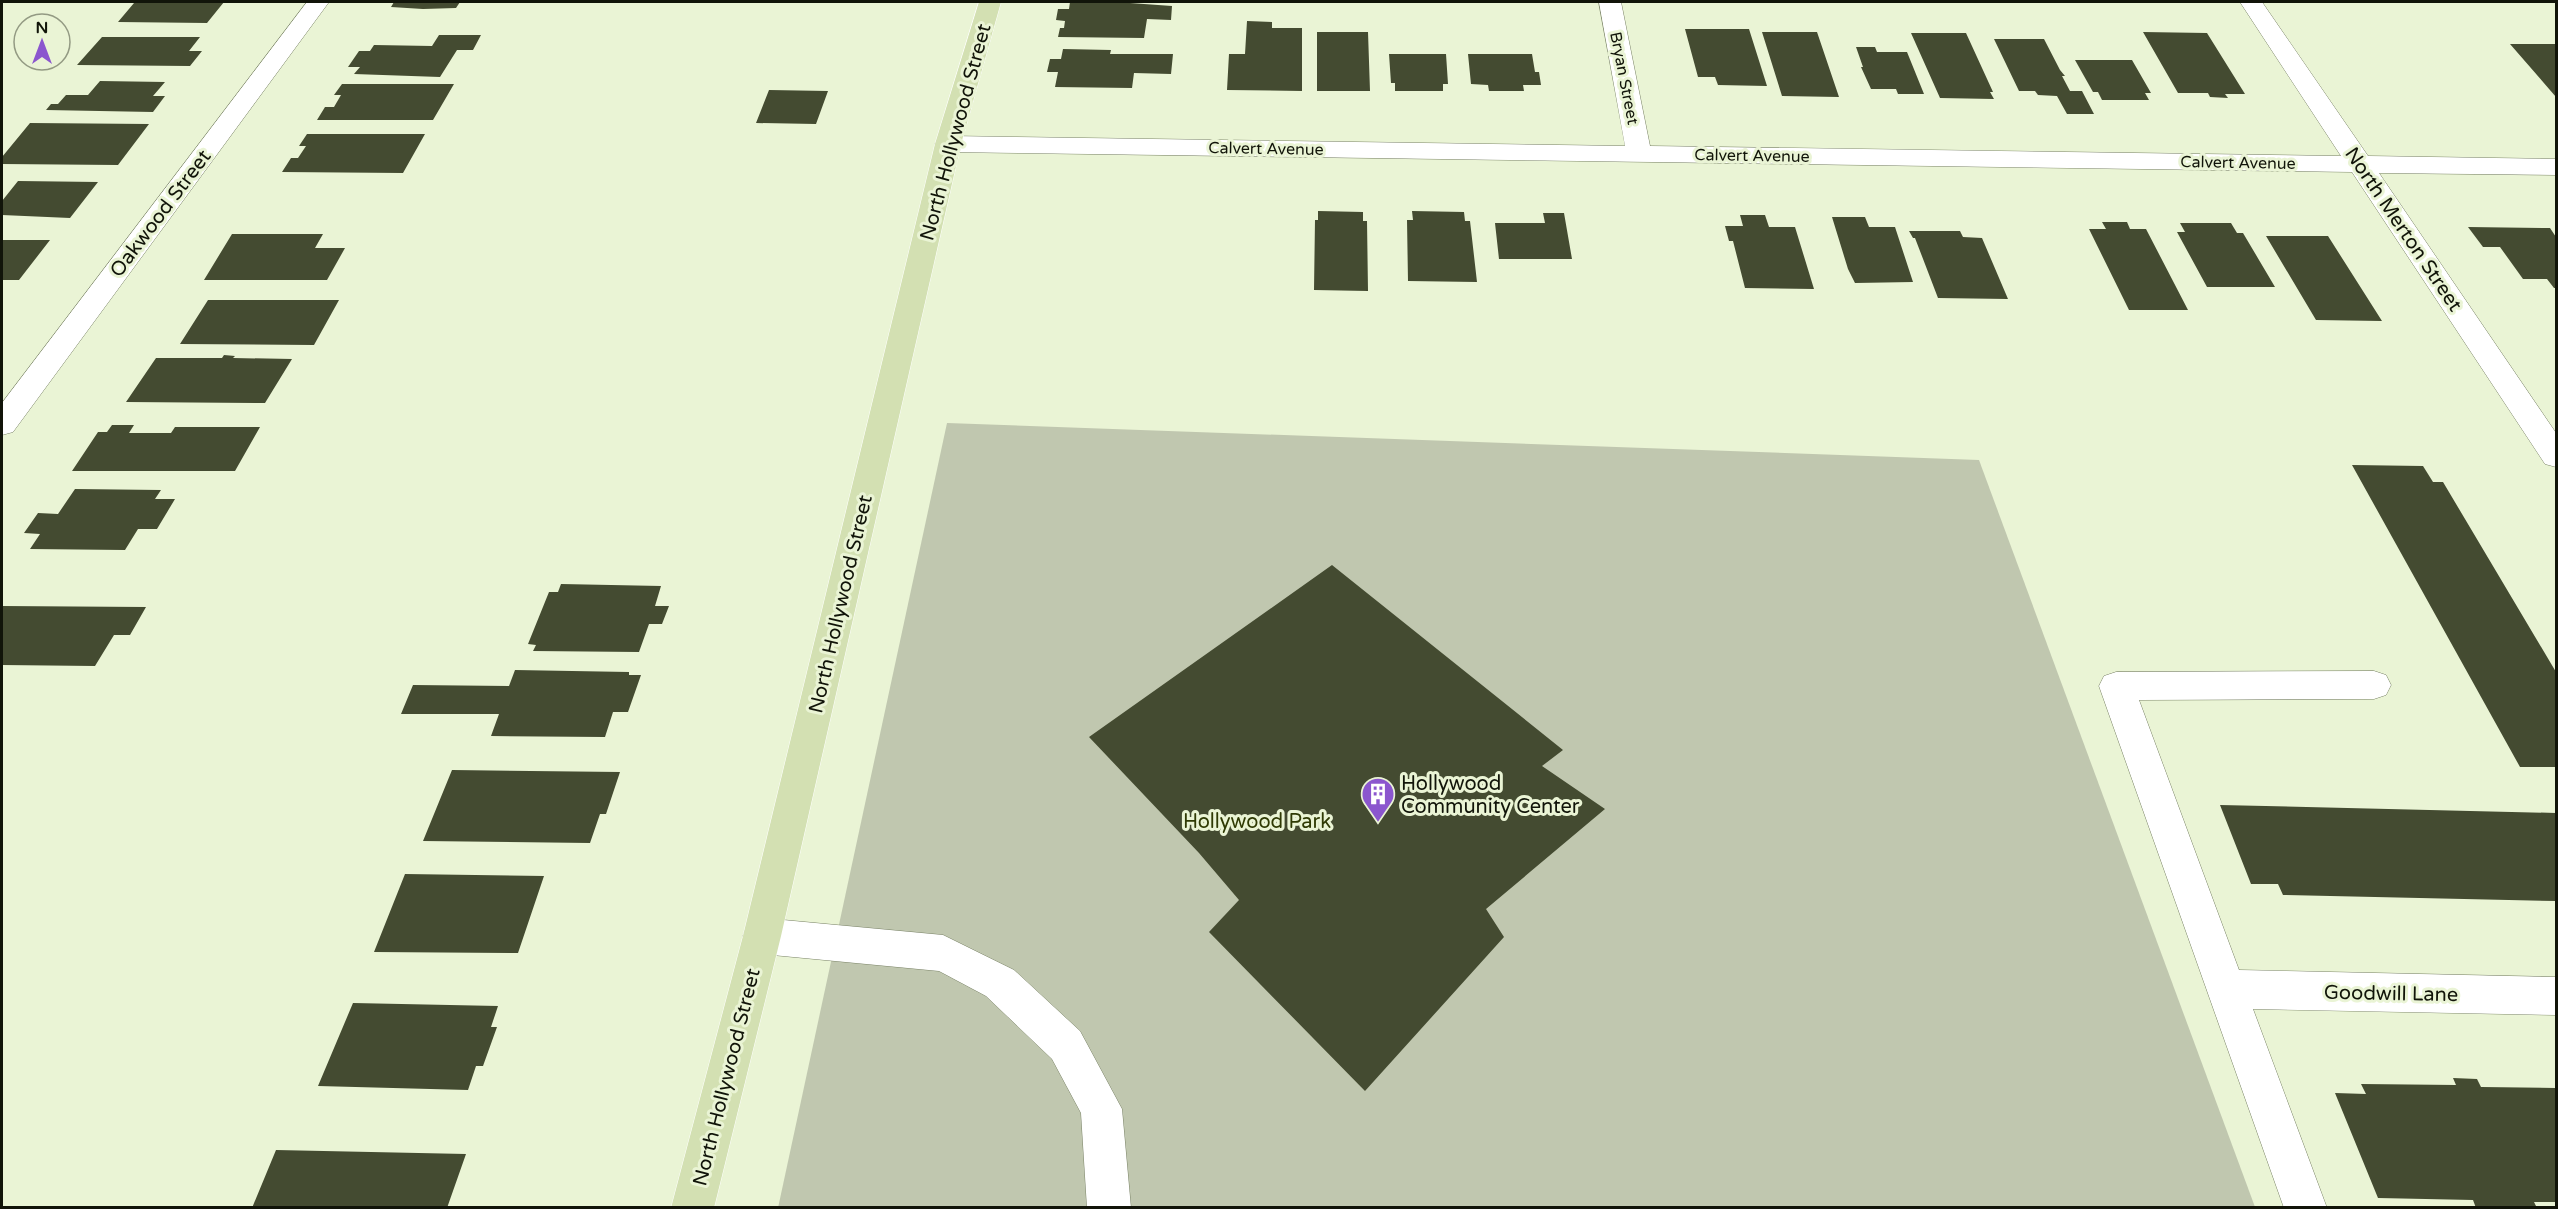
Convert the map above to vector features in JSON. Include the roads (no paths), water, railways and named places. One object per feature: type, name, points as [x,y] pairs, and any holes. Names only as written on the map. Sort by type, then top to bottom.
[{"type":"main road","name":"North Hollywood Street","points":[[692,1208],[762,936],[948,144],[990,2]]},
{"type":"street","name":"Oakwood Street","points":[[2,424],[318,2]]},
{"type":"street","name":"Bryan Street","points":[[1610,2],[1639,154]]},
{"type":"street","name":"North Merton Street","points":[[2251,2],[2556,456]]},
{"type":"street","name":"Calvert Avenue","points":[[948,144],[2556,167]]},
{"type":"street","points":[[2306,1208],[2116,686],[2374,685]]},
{"type":"street","points":[[762,936],[943,953],[1000,982],[1066,1045],[1101,1109],[1109,1208]]},
{"type":"street","name":"Goodwill Lane","points":[[2226,989],[2556,996]]},
{"type":"place","name":"Hollywood Community Center","points":[[1378,823]]},
{"type":"park label","name":"Hollywood Park","points":[[1257,821]]}]
